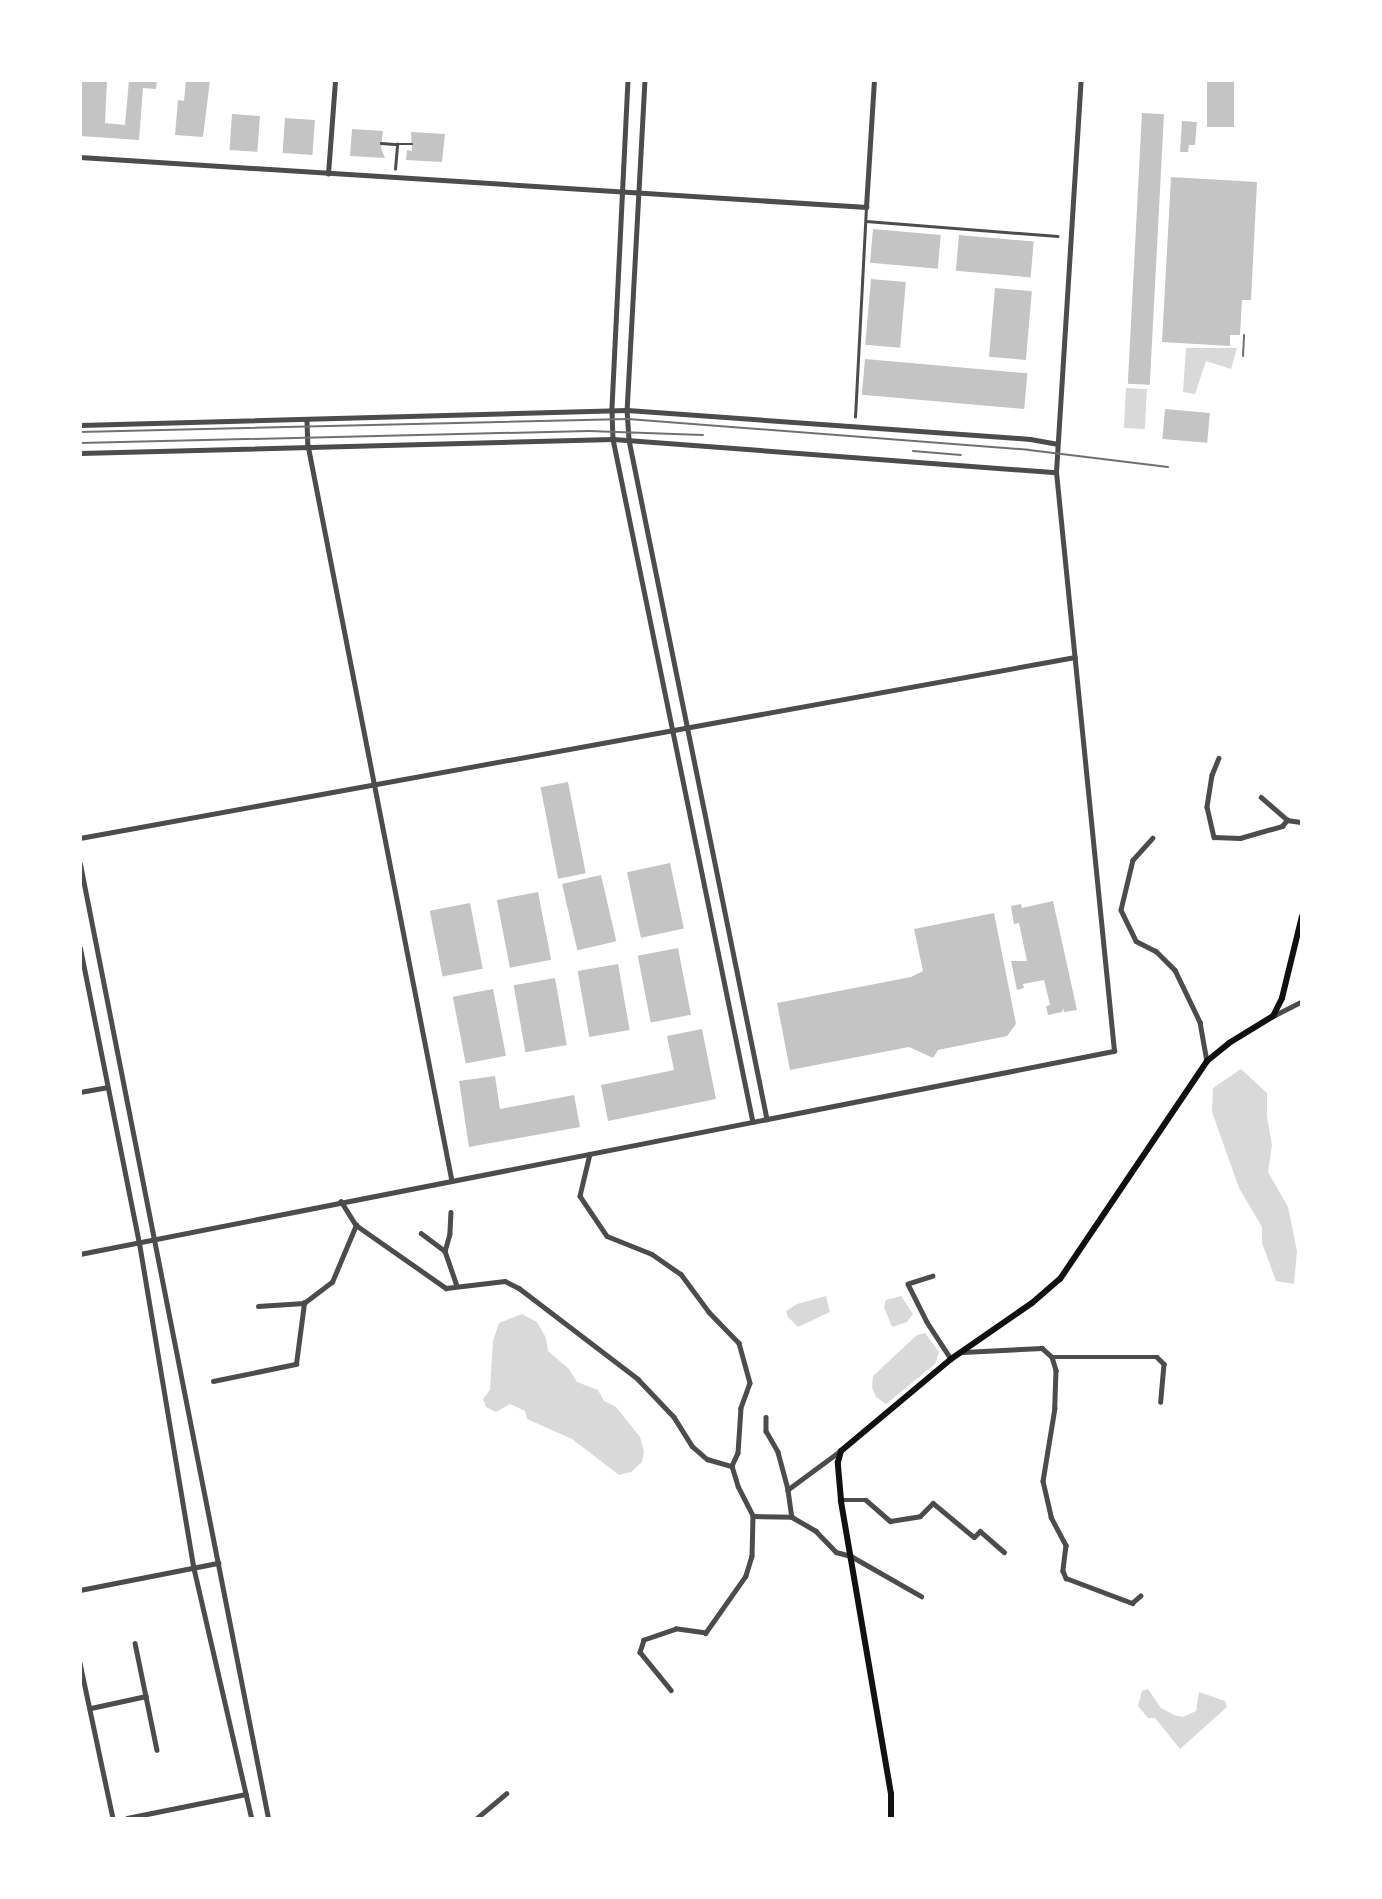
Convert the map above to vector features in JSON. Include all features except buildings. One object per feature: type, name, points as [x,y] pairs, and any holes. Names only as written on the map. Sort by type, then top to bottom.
[{"type":"main road","points":[[891,1818],[891,1794],[841,1500],[838,1462],[841,1451],[951,1359],[1032,1303],[1060,1279],[1207,1061],[1229,1043],[1273,1016],[1282,998],[1301,916]]},
{"type":"street","points":[[328,174],[335,80]]},
{"type":"street","points":[[628,80],[612,411],[613,439],[753,1122]]},
{"type":"street","points":[[645,80],[627,410],[629,440],[767,1119]]},
{"type":"street","points":[[855,417],[874,80]]},
{"type":"street","points":[[80,1254],[1114,1051],[1056,472],[1082,80]]},
{"type":"street","points":[[381,143],[412,144]]},
{"type":"street","points":[[395,169],[397,144]]},
{"type":"street","points":[[80,157],[866,207]]},
{"type":"street","points":[[866,221],[1057,236]]},
{"type":"street","points":[[80,425],[307,421],[627,410],[1030,439],[1057,444]]},
{"type":"street","points":[[307,421],[307,445],[452,1181]]},
{"type":"street","points":[[80,453],[613,439],[1056,472]]},
{"type":"street","points":[[80,838],[1076,657]]},
{"type":"street","points":[[1219,758],[1212,775],[1207,807],[1209,830],[1214,837],[1240,838],[1282,827],[1287,820]]},
{"type":"street","points":[[1261,797],[1287,820],[1301,822]]},
{"type":"street","points":[[1153,838],[1133,860],[1121,910],[1136,941],[1157,951],[1175,970],[1200,1023],[1207,1061]]},
{"type":"street","points":[[80,864],[268,1818]]},
{"type":"street","points":[[80,948],[139,1243],[193,1566],[251,1818]]},
{"type":"street","points":[[1273,1016],[1301,1001]]},
{"type":"street","points":[[80,1093],[107,1087]]},
{"type":"street","points":[[590,1154],[580,1196],[607,1236],[668,1262],[743,1350],[743,1366],[750,1383],[741,1408],[738,1452],[732,1466],[753,1517],[752,1556],[746,1576],[706,1633],[676,1629],[643,1640],[640,1652],[671,1690]]},
{"type":"street","points":[[341,1201],[356,1225],[446,1288],[505,1281],[519,1288],[638,1379],[674,1417],[692,1446],[707,1459],[732,1466]]},
{"type":"street","points":[[445,1251],[450,1234],[451,1212]]},
{"type":"street","points":[[258,1306],[304,1303],[332,1282],[356,1225]]},
{"type":"street","points":[[421,1233],[445,1251],[457,1285]]},
{"type":"street","points":[[933,1276],[908,1284],[927,1322],[951,1359]]},
{"type":"street","points":[[212,1381],[296,1364],[304,1303]]},
{"type":"street","points":[[962,1352],[1042,1348],[1052,1357],[1056,1370],[1055,1408],[1043,1481],[1051,1517],[1066,1545],[1063,1571],[1066,1578],[1132,1603],[1140,1597]]},
{"type":"street","points":[[1052,1357],[1157,1357],[1164,1364],[1161,1402]]},
{"type":"street","points":[[766,1416],[766,1431],[779,1452],[792,1517]]},
{"type":"street","points":[[788,1490],[841,1451]]},
{"type":"street","points":[[841,1500],[866,1500],[890,1521],[920,1516],[933,1503],[974,1537],[981,1531],[1004,1552]]},
{"type":"street","points":[[753,1517],[792,1517],[816,1531],[836,1552],[851,1556],[921,1596]]},
{"type":"street","points":[[80,1590],[218,1563]]},
{"type":"street","points":[[135,1643],[157,1751]]},
{"type":"street","points":[[80,1663],[113,1818]]},
{"type":"street","points":[[91,1708],[146,1696]]},
{"type":"street","points":[[127,1818],[246,1794]]},
{"type":"street","points":[[477,1818],[506,1794]]},
{"type":"shaded area","points":[[1186,348],[1237,348],[1231,369],[1206,361],[1195,394],[1183,392]]},
{"type":"shaded area","points":[[1126,388],[1147,389],[1145,429],[1124,428]]},
{"type":"shaded area","points":[[1241,1069],[1267,1093],[1267,1117],[1272,1145],[1268,1172],[1288,1207],[1297,1251],[1294,1284],[1276,1281],[1262,1243],[1262,1227],[1239,1188],[1212,1112],[1213,1088]]},
{"type":"shaded area","points":[[826,1296],[830,1312],[798,1327],[788,1317],[786,1311],[797,1304]]},
{"type":"shaded area","points":[[901,1296],[913,1314],[907,1322],[892,1327],[884,1307],[886,1300]]},
{"type":"shaded area","points":[[522,1314],[537,1322],[546,1338],[548,1351],[569,1369],[577,1382],[598,1390],[604,1401],[616,1407],[640,1437],[644,1452],[642,1462],[631,1472],[619,1475],[572,1439],[527,1419],[525,1411],[510,1404],[496,1412],[486,1407],[483,1399],[490,1390],[493,1341],[499,1323]]},
{"type":"shaded area","points":[[925,1333],[939,1352],[935,1364],[886,1404],[876,1397],[872,1387],[873,1376],[917,1335]]},
{"type":"shaded area","points":[[1148,1689],[1161,1708],[1174,1715],[1183,1717],[1196,1711],[1199,1692],[1225,1701],[1227,1707],[1180,1749],[1155,1718],[1148,1718],[1138,1706],[1142,1691]]},
{"type":"tram line","points":[[1243,356],[1244,335]]},
{"type":"tram line","points":[[80,432],[628,419],[1029,450],[1168,467]]},
{"type":"tram line","points":[[80,443],[589,431],[703,435]]},
{"type":"tram line","points":[[913,451],[961,455]]}]
